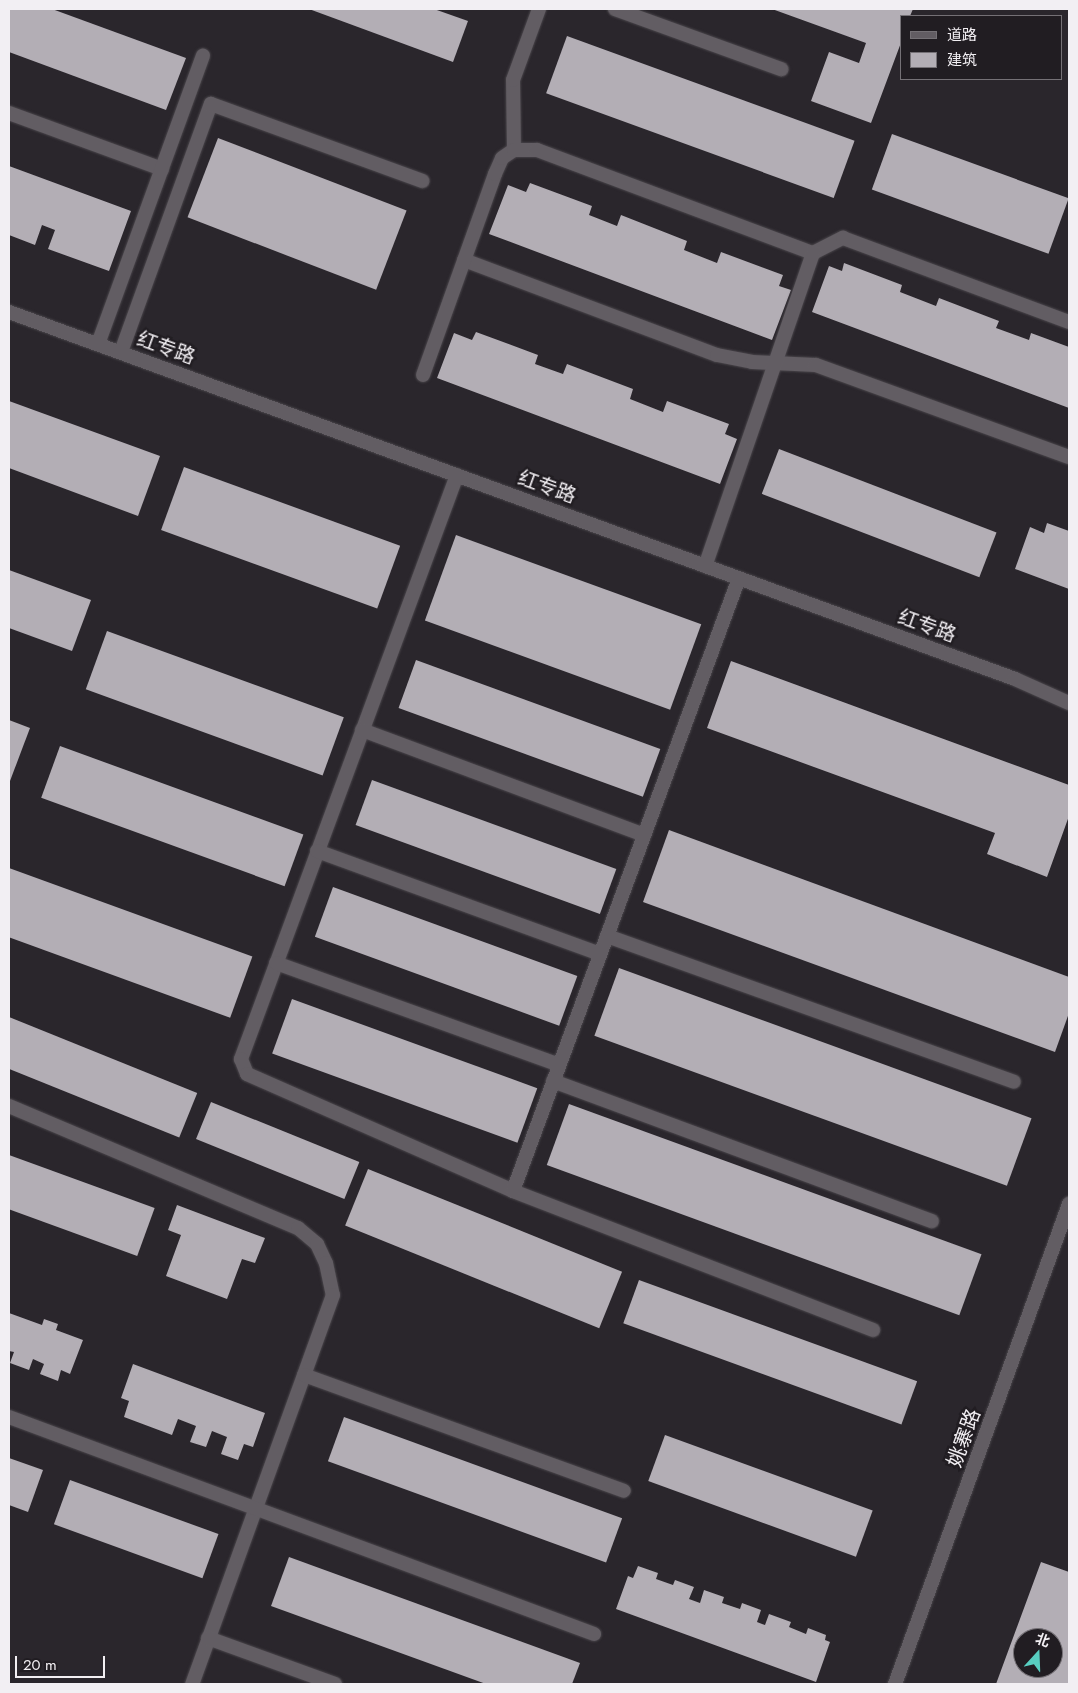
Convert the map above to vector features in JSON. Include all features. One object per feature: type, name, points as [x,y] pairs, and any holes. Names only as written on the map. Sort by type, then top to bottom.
[{"type":"street","points":[[514,150],[513,80],[539,9]]},
{"type":"street","points":[[616,9],[781,69]]},
{"type":"street","points":[[98,344],[203,56]]},
{"type":"street","points":[[120,352],[212,104],[422,181]]},
{"type":"street","points":[[9,113],[162,169]]},
{"type":"street","points":[[423,375],[495,174],[502,158],[514,150],[537,150],[814,253]]},
{"type":"street","points":[[705,566],[814,253],[843,238],[1069,322]]},
{"type":"street","points":[[464,260],[718,355],[752,362],[816,365],[1069,457]]},
{"type":"street","name":"红专路","points":[[9,312],[1015,679],[1069,703]]},
{"type":"street","points":[[457,475],[241,1059],[247,1074],[513,1190],[873,1330]]},
{"type":"street","points":[[513,1190],[739,578]]},
{"type":"street","points":[[362,730],[644,835]]},
{"type":"street","points":[[317,851],[600,954]]},
{"type":"street","points":[[607,936],[1014,1082]]},
{"type":"street","points":[[276,963],[559,1065]]},
{"type":"street","points":[[553,1081],[932,1221]]},
{"type":"street","points":[[9,1106],[298,1228],[317,1244],[326,1262],[333,1295],[192,1684]]},
{"type":"street","name":"姚寨路","points":[[895,1684],[1069,1204]]},
{"type":"street","points":[[304,1375],[624,1491]]},
{"type":"street","points":[[9,1417],[594,1634]]},
{"type":"street","points":[[208,1638],[335,1684]]},
{"type":"building","points":[[9,9],[52,9],[186,58],[166,110],[9,52]]},
{"type":"building","points":[[309,9],[434,9],[468,21],[453,62]]},
{"type":"building","points":[[772,9],[913,9],[910,15],[900,15],[900,45],[871,123],[811,101],[829,52],[859,63],[866,43]]},
{"type":"building","points":[[567,36],[855,141],[834,198],[546,93]]},
{"type":"building","points":[[892,134],[1069,198],[1048,254],[872,189]]},
{"type":"building","points":[[218,138],[407,210],[376,290],[188,217]]},
{"type":"building","points":[[9,166],[131,211],[109,271],[48,249],[55,230],[42,225],[35,245],[9,235]]},
{"type":"building","points":[[530,183],[592,206],[589,215],[617,226],[621,215],[687,241],[684,250],[717,263],[721,252],[783,275],[779,286],[791,290],[772,340],[489,234],[508,185],[526,192]]},
{"type":"building","points":[[844,263],[902,285],[900,292],[936,306],[939,298],[999,321],[996,328],[1029,340],[1031,333],[1069,347],[1069,408],[812,312],[829,266],[842,271]]},
{"type":"building","points":[[476,332],[538,355],[535,364],[563,374],[567,364],[633,389],[630,399],[663,412],[667,401],[729,424],[725,434],[737,439],[720,484],[437,378],[454,333],[472,340]]},
{"type":"building","points":[[9,401],[160,456],[138,516],[9,468]]},
{"type":"building","points":[[779,449],[997,532],[979,577],[762,494]]},
{"type":"building","points":[[184,467],[400,546],[377,609],[161,530]]},
{"type":"building","points":[[1047,523],[1069,531],[1069,589],[1015,569],[1030,527],[1044,533]]},
{"type":"building","points":[[456,535],[701,624],[670,710],[425,621]]},
{"type":"building","points":[[9,570],[91,600],[72,651],[9,628]]},
{"type":"building","points":[[107,631],[344,717],[323,775],[86,689]]},
{"type":"building","points":[[416,660],[660,749],[643,797],[399,708]]},
{"type":"building","points":[[731,661],[1069,785],[1069,816],[1047,877],[987,854],[995,833],[707,728]]},
{"type":"building","points":[[9,720],[30,728],[10,781],[9,781]]},
{"type":"building","points":[[60,746],[303,835],[285,886],[41,798]]},
{"type":"building","points":[[372,780],[616,869],[600,914],[356,825]]},
{"type":"building","points":[[669,830],[1069,977],[1069,1013],[1055,1052],[643,902]]},
{"type":"building","points":[[9,868],[252,957],[230,1018],[9,937]]},
{"type":"building","points":[[333,887],[577,976],[559,1026],[315,937]]},
{"type":"building","points":[[619,968],[1032,1118],[1007,1186],[594,1036]]},
{"type":"building","points":[[292,999],[537,1088],[517,1143],[272,1054]]},
{"type":"building","points":[[9,1017],[197,1093],[179,1138],[9,1069]]},
{"type":"building","points":[[211,1102],[359,1162],[344,1199],[196,1139]]},
{"type":"building","points":[[569,1104],[982,1254],[959,1315],[547,1165]]},
{"type":"building","points":[[9,1155],[155,1208],[137,1256],[9,1209]]},
{"type":"building","points":[[368,1169],[622,1272],[599,1328],[345,1226]]},
{"type":"building","points":[[177,1205],[265,1238],[255,1263],[242,1259],[227,1299],[166,1276],[181,1235],[168,1230]]},
{"type":"building","points":[[639,1280],[917,1381],[901,1424],[623,1323]]},
{"type":"building","points":[[9,1313],[42,1325],[44,1319],[58,1324],[56,1330],[83,1340],[70,1374],[61,1370],[58,1381],[40,1374],[44,1364],[33,1359],[29,1370],[10,1363],[14,1352],[9,1351]]},
{"type":"building","points":[[133,1364],[265,1413],[253,1447],[244,1444],[238,1460],[221,1454],[227,1437],[212,1431],[206,1447],[190,1442],[196,1426],[178,1419],[172,1435],[124,1417],[129,1401],[121,1398]]},
{"type":"building","points":[[344,1417],[622,1518],[606,1562],[328,1461]]},
{"type":"building","points":[[665,1435],[873,1511],[856,1557],[648,1481]]},
{"type":"building","points":[[9,1458],[43,1470],[28,1512],[9,1505]]},
{"type":"building","points":[[70,1480],[218,1534],[202,1578],[54,1524]]},
{"type":"building","points":[[289,1557],[580,1663],[572,1684],[486,1684],[271,1606]]},
{"type":"building","points":[[1041,1562],[1069,1572],[1069,1684],[996,1684],[1013,1638],[1013,1678],[1063,1678],[1063,1628],[1017,1628]]},
{"type":"building","points":[[638,1566],[658,1573],[656,1579],[673,1585],[675,1580],[694,1587],[689,1599],[700,1603],[704,1590],[724,1597],[722,1603],[740,1609],[742,1603],[761,1610],[757,1622],[765,1625],[769,1614],[791,1622],[789,1627],[806,1634],[808,1628],[826,1635],[825,1640],[830,1642],[816,1682],[616,1609],[628,1576],[633,1578]]}]
